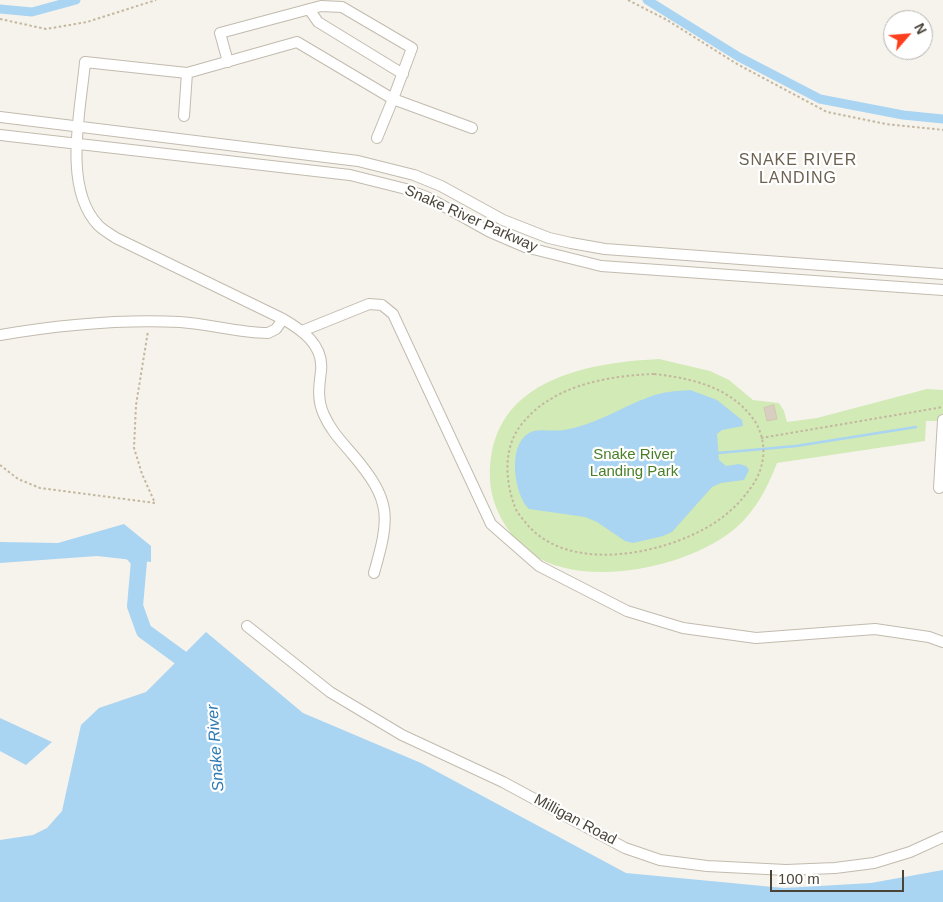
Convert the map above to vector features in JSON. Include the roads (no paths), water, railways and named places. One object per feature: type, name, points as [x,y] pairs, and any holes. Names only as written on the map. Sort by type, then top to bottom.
[{"type":"street","points":[[228,62],[220,33],[321,6],[342,6],[412,48],[377,138]]},
{"type":"street","points":[[309,9],[318,22],[402,74]]},
{"type":"street","points":[[374,573],[386,533],[384,508],[371,477],[330,429],[323,413],[318,387],[322,368],[319,352],[302,330],[116,238],[98,225],[87,209],[79,192],[77,180],[79,126],[86,62],[187,73],[298,42],[393,99],[472,128]]},
{"type":"street","points":[[184,116],[187,73]]},
{"type":"street","name":"Snake River Parkway","points":[[0,118],[348,159],[387,166],[441,186],[504,220],[549,238],[605,249],[943,274]]},
{"type":"street","name":"Snake River Parkway","points":[[0,135],[350,175],[377,181],[430,198],[490,232],[525,247],[601,266],[943,290]]},
{"type":"street","points":[[302,330],[369,304],[382,305],[388,309],[393,314],[491,524],[539,566],[628,611],[683,628],[756,638],[875,629],[929,637],[943,642]]},
{"type":"street","points":[[0,335],[48,327],[150,321],[211,325],[268,333],[276,329],[283,319]]},
{"type":"street","points":[[939,488],[943,420]]},
{"type":"street","name":"Milligan Road","points":[[247,626],[330,692],[402,735],[503,782],[625,848],[660,860],[708,866],[786,870],[835,868],[874,863],[910,852],[943,837]]},
{"type":"water","points":[[690,390],[717,400],[742,420],[743,426],[722,430],[717,434],[719,460],[726,466],[739,464],[746,466],[749,470],[744,480],[721,483],[712,487],[672,532],[633,543],[625,541],[597,522],[585,517],[529,509],[524,502],[517,482],[515,459],[522,439],[529,433],[575,428],[654,395]]},
{"type":"water","points":[[124,524],[151,546],[151,562],[97,556],[0,563],[0,542],[58,543]]},
{"type":"water","points":[[206,632],[303,713],[421,763],[626,873],[784,888],[871,883],[943,870],[943,902],[0,902],[0,840],[33,835],[47,828],[62,811],[81,725],[99,708],[146,692]]},
{"type":"water","points":[[0,718],[52,742],[26,765],[0,751]]},
{"type":"waterway","points":[[0,9],[32,12],[76,0]]},
{"type":"waterway","points":[[647,0],[739,57],[820,99],[903,115],[943,119]]},
{"type":"waterway","points":[[718,453],[796,446],[916,427]]},
{"type":"waterway","name":"Snake River","points":[[124,544],[139,561],[135,606],[144,631],[181,658],[194,674]]},
{"type":"district","name":"SNAKE RIVER LANDING","points":[[798,170]]},
{"type":"park label","name":"Snake River Landing Park","points":[[634,464]]}]
